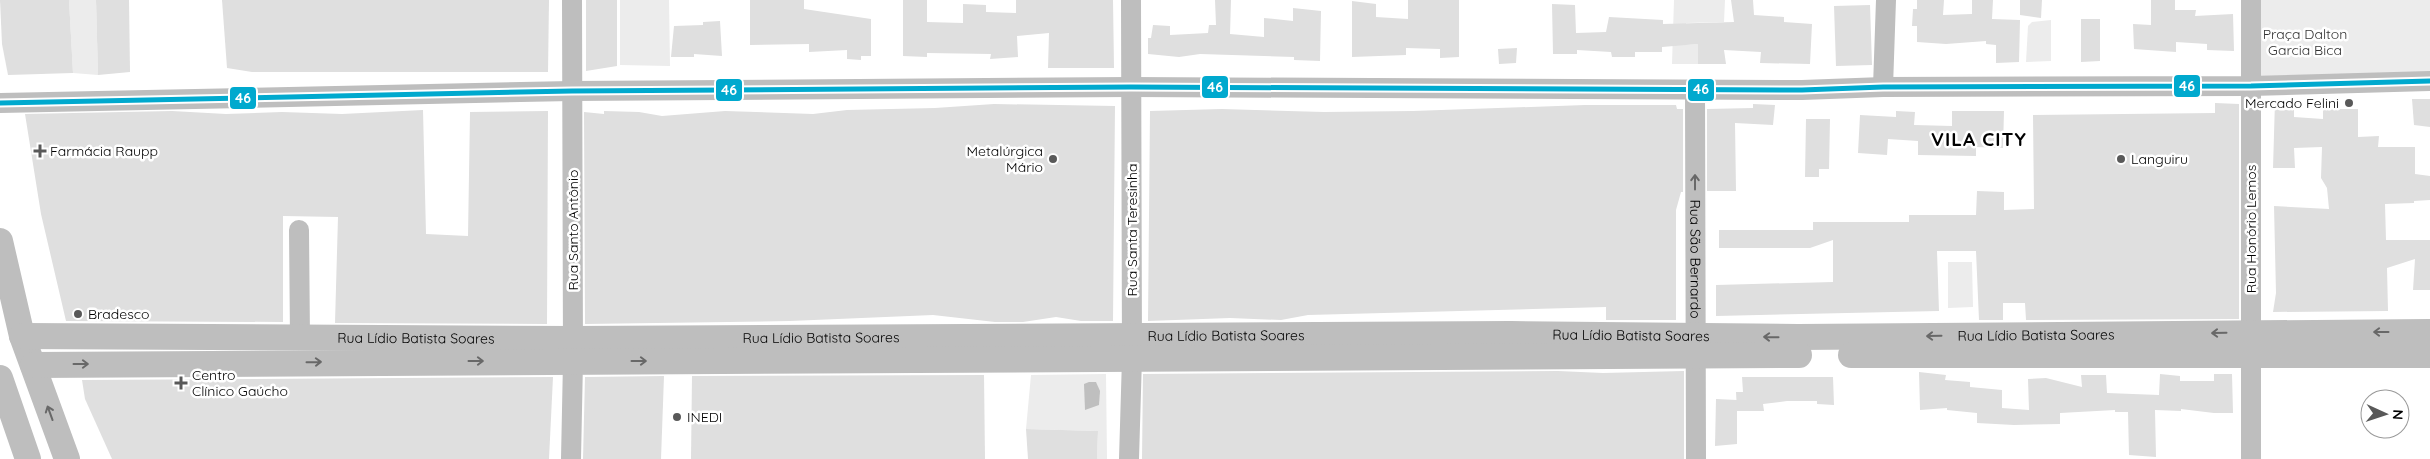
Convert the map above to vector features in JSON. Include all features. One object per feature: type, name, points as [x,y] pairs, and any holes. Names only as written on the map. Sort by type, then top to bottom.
[{"type":"main road","points":[[0,241],[22,336],[67,459]]},
{"type":"main road","name":"Rua Lídio Batista Soares","points":[[2251,344],[2430,332]]},
{"type":"main road","name":"Rua Lídio Batista Soares","points":[[22,336],[193,337],[291,346],[409,350],[1132,346],[2251,344],[2430,355]]},
{"type":"main road","points":[[193,337],[193,363]]},
{"type":"main road","name":"Rua Lídio Batista Soares","points":[[33,365],[193,363],[291,346]]},
{"type":"main road","points":[[0,378],[28,459]]},
{"type":"street","name":"Rua Santo Antônio","points":[[571,459],[573,350],[572,0]]},
{"type":"street","name":"Rua Santa Teresinha","points":[[1129,459],[1132,346],[1131,0]]},
{"type":"street","points":[[1883,87],[1886,0]]},
{"type":"street","name":"Rua Honório Lemos","points":[[2251,0],[2251,459]]},
{"type":"street","points":[[0,103],[572,91],[1131,87],[1802,90],[1883,87],[2251,86],[2430,81]]},
{"type":"street","name":"Rua São Bernardo","points":[[1695,89],[1696,459]]},
{"type":"street","points":[[291,346],[299,230]]},
{"type":"green space","points":[[69,0],[96,0],[98,75],[73,73]]},
{"type":"green space","points":[[620,0],[669,0],[670,66],[620,65]]},
{"type":"green space","points":[[1674,0],[1725,0],[1724,22],[1686,23],[1685,45],[1698,44],[1698,64],[1672,64]]},
{"type":"green space","name":"Praça Dalton Garcia Bica","points":[[2261,0],[2430,0],[2430,81],[2251,86]]},
{"type":"green space","points":[[2051,20],[2051,61],[2026,62],[2028,26],[2032,22]]},
{"type":"green space","points":[[1948,262],[1972,262],[1973,307],[1948,308]]},
{"type":"green space","points":[[1106,374],[1107,459],[1097,459],[1098,431],[1026,429],[1031,375]]},
{"type":"shaded area","points":[[1096,382],[1100,391],[1099,405],[1085,410],[1084,384]]},
{"type":"building","points":[[0,0],[69,0],[73,73],[8,75],[2,44]]},
{"type":"building","points":[[96,0],[129,0],[130,72],[98,75]]},
{"type":"building","points":[[222,0],[549,0],[548,72],[252,72],[227,68]]},
{"type":"building","points":[[586,0],[617,0],[617,66],[586,71]]},
{"type":"building","points":[[750,0],[804,0],[804,9],[871,19],[871,56],[861,56],[861,60],[847,59],[847,50],[809,52],[809,44],[750,45]]},
{"type":"building","points":[[903,0],[927,0],[927,22],[963,23],[963,4],[986,5],[986,12],[1016,13],[1016,0],[1113,0],[1114,68],[1048,68],[1049,33],[1017,36],[1018,57],[990,59],[991,54],[927,53],[927,57],[903,56]]},
{"type":"building","points":[[1215,0],[1231,0],[1230,34],[1264,37],[1264,18],[1293,21],[1293,8],[1321,11],[1320,61],[1294,60],[1294,57],[1200,54],[1179,57],[1148,54],[1148,38],[1151,38],[1153,25],[1170,26],[1170,35],[1208,33],[1209,25],[1216,25]]},
{"type":"building","points":[[1408,0],[1459,0],[1459,57],[1440,58],[1440,49],[1406,48],[1406,55],[1352,57],[1352,1],[1376,4],[1376,17],[1408,19]]},
{"type":"building","points":[[1731,0],[1753,0],[1754,15],[1784,17],[1784,22],[1812,24],[1810,64],[1760,63],[1761,52],[1724,50],[1726,64],[1698,64],[1698,44],[1662,47],[1662,52],[1635,52],[1635,57],[1612,57],[1611,52],[1577,50],[1577,54],[1553,54],[1552,4],[1575,5],[1576,33],[1606,32],[1609,17],[1663,20],[1663,24],[1734,22]]},
{"type":"building","points":[[1917,0],[1944,0],[1943,15],[1972,14],[1972,0],[1993,0],[1992,19],[2020,20],[2019,62],[1996,63],[1996,45],[1986,44],[1986,41],[1946,44],[1917,42],[1917,26],[1912,26],[1913,9],[1917,9]]},
{"type":"building","points":[[2020,0],[2042,0],[2041,18],[2020,15]]},
{"type":"building","points":[[2151,0],[2175,0],[2175,10],[2196,10],[2195,16],[2233,14],[2234,51],[2207,50],[2207,44],[2176,42],[2176,52],[2134,49],[2133,24],[2151,25]]},
{"type":"building","points":[[1870,5],[1872,65],[1836,66],[1834,6]]},
{"type":"building","points":[[2081,19],[2100,19],[2100,61],[2081,62]]},
{"type":"building","points":[[720,21],[722,56],[694,54],[694,57],[671,57],[674,26],[703,25],[703,22]]},
{"type":"building","points":[[1517,48],[1516,63],[1499,64],[1498,49]]},
{"type":"building","points":[[2294,98],[2294,117],[2323,119],[2323,109],[2358,109],[2358,137],[2379,136],[2378,147],[2415,147],[2415,174],[2430,176],[2430,200],[2414,201],[2414,203],[2385,204],[2386,240],[2430,240],[2430,290],[2413,290],[2415,259],[2387,268],[2388,311],[2273,312],[2276,293],[2274,206],[2329,209],[2327,188],[2321,178],[2322,147],[2294,148],[2295,168],[2273,168],[2275,101]]},
{"type":"building","points":[[2412,99],[2430,99],[2430,127],[2414,125]]},
{"type":"building","points":[[2215,103],[2239,104],[2239,319],[2026,320],[2025,303],[2003,303],[2003,320],[1979,320],[1976,251],[1937,251],[1939,311],[1716,316],[1716,285],[1833,282],[1833,240],[1810,248],[1719,248],[1719,230],[1813,230],[1813,222],[1909,222],[1909,215],[1976,215],[1977,191],[2004,192],[2004,210],[2034,209],[2033,115],[2215,113]]},
{"type":"building","points":[[994,104],[1115,106],[1113,321],[1081,321],[1056,317],[1023,322],[995,322],[933,315],[790,321],[585,324],[584,112],[604,114],[604,111],[639,112],[662,116],[725,111],[813,114],[847,110],[935,108]]},
{"type":"building","points":[[1753,104],[1775,105],[1773,125],[1735,123],[1736,191],[1707,191],[1707,109],[1753,108]]},
{"type":"building","points":[[1585,105],[1676,105],[1677,109],[1683,109],[1683,192],[1681,192],[1676,210],[1676,320],[1606,320],[1606,307],[1308,315],[1281,320],[1230,318],[1148,321],[1150,111],[1222,109],[1324,112],[1413,111]]},
{"type":"building","points":[[423,110],[426,234],[468,236],[470,112],[548,111],[547,324],[335,323],[338,217],[283,216],[283,322],[66,321],[41,214],[25,114],[172,111],[226,114],[282,112],[342,114]]},
{"type":"building","points":[[1896,111],[1915,112],[1914,125],[1952,126],[1952,111],[2004,111],[2003,148],[1976,147],[1976,156],[1918,155],[1918,141],[1888,139],[1887,155],[1858,153],[1860,115],[1896,117]]},
{"type":"building","points":[[1806,119],[1830,119],[1829,169],[1819,169],[1819,177],[1805,177]]},
{"type":"building","points":[[1558,371],[1603,373],[1684,371],[1684,459],[1142,459],[1143,374]]},
{"type":"building","points":[[1919,372],[1946,375],[1945,380],[1970,382],[1970,387],[2002,390],[2002,408],[2029,410],[2028,379],[2046,378],[2082,387],[2081,375],[2106,375],[2107,393],[2159,395],[2160,374],[2180,376],[2180,381],[2214,381],[2214,374],[2232,374],[2233,413],[2181,409],[2181,411],[2155,410],[2156,457],[2129,455],[2128,412],[2115,412],[2115,410],[2060,413],[2060,424],[2014,425],[1977,423],[1977,413],[1947,410],[1947,408],[1920,410]]},
{"type":"building","points":[[984,375],[985,459],[691,459],[692,376]]},
{"type":"building","points":[[664,376],[661,459],[583,459],[585,377]]},
{"type":"building","points":[[553,377],[549,459],[112,459],[85,399],[82,380]]},
{"type":"building","points":[[1742,377],[1833,377],[1834,405],[1817,404],[1817,401],[1787,401],[1763,404],[1764,411],[1737,411],[1736,392],[1743,392]]},
{"type":"building","points":[[1716,399],[1737,400],[1737,444],[1715,446]]},
{"type":"building","points":[[1026,429],[1098,431],[1097,459],[1028,459]]},
{"type":"transit line","name":"46","points":[[0,103],[572,91],[1131,87],[1802,90],[1883,87],[2251,86],[2430,81]]},
{"type":"place","name":"Mercado Felini","points":[[2349,103]]},
{"type":"place","name":"Farmácia Raupp","points":[[40,151]]},
{"type":"place","name":"Metalúrgica Mário","points":[[1053,159]]},
{"type":"place","name":"Languiru","points":[[2121,159]]},
{"type":"place","name":"Bradesco","points":[[78,314]]},
{"type":"place","name":"Centro Clínico Gaúcho","points":[[181,383]]},
{"type":"place","name":"INEDI","points":[[677,417]]},
{"type":"district","name":"VILA CITY","points":[[1979,139]]}]
